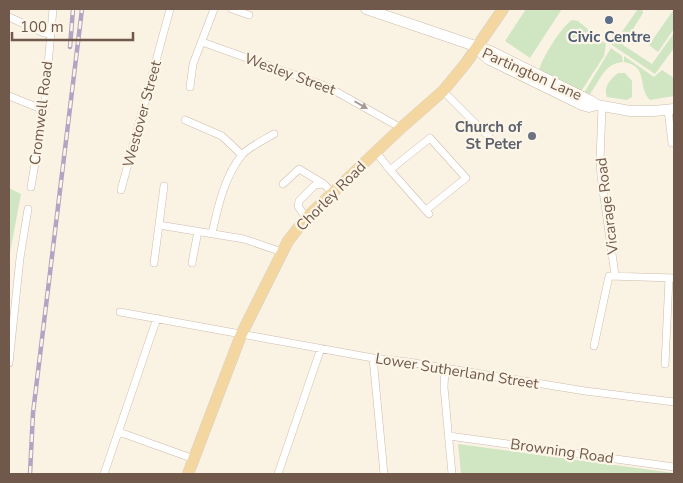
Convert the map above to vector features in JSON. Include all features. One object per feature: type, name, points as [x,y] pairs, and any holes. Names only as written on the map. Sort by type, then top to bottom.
[{"type":"main road","name":"Partington Lane","points":[[366,9],[477,48],[488,59],[568,100],[582,105],[630,111],[671,109]]},
{"type":"main road","name":"Chorley Road","points":[[188,474],[241,335],[282,252],[297,228],[328,188],[376,152],[443,91],[477,48],[503,9]]},
{"type":"street","name":"Cromwell Road","points":[[31,187],[44,110],[53,9]]},
{"type":"street","name":"Westover Street","points":[[121,190],[170,9]]},
{"type":"street","points":[[190,87],[191,71],[214,9]]},
{"type":"street","points":[[232,9],[249,15]]},
{"type":"street","points":[[9,17],[44,33],[51,34]]},
{"type":"street","name":"Wesley Street","points":[[202,42],[328,87],[401,128]]},
{"type":"street","points":[[443,91],[494,142]]},
{"type":"street","points":[[9,96],[44,110]]},
{"type":"street","name":"Vicarage Road","points":[[599,106],[600,168],[612,275]]},
{"type":"street","points":[[671,109],[672,143]]},
{"type":"street","points":[[185,120],[222,136],[242,154]]},
{"type":"street","points":[[212,233],[219,202],[228,177],[242,154],[274,134]]},
{"type":"street","points":[[376,152],[390,170],[427,212],[466,178],[430,138],[390,170]]},
{"type":"street","points":[[282,184],[299,169],[328,188]]},
{"type":"street","points":[[306,218],[298,206],[299,201],[315,185],[328,188]]},
{"type":"street","points":[[154,262],[164,186]]},
{"type":"street","points":[[9,363],[12,306],[28,209]]},
{"type":"street","points":[[160,225],[244,239],[282,252]]},
{"type":"street","points":[[192,263],[198,231]]},
{"type":"street","points":[[594,346],[612,275],[671,278],[665,364]]},
{"type":"street","name":"Lower Sutherland Street","points":[[120,312],[373,358],[585,391],[674,402]]},
{"type":"street","points":[[104,474],[157,318]]},
{"type":"street","points":[[278,474],[321,348]]},
{"type":"street","points":[[373,358],[384,474]]},
{"type":"street","points":[[445,369],[444,387],[452,474]]},
{"type":"street","points":[[119,432],[194,459]]},
{"type":"street","name":"Browning Road","points":[[449,436],[674,467]]},
{"type":"green space","points":[[526,9],[562,9],[530,58],[505,41]]},
{"type":"green space","points":[[638,9],[642,9],[643,13],[623,45],[652,64],[674,33],[674,48],[655,74],[612,45],[610,39],[619,36]]},
{"type":"green space","points":[[674,9],[674,29],[658,52],[649,45]]},
{"type":"green space","points":[[572,20],[578,21],[606,44],[604,56],[580,93],[539,71],[553,43]]},
{"type":"green space","points":[[611,48],[622,56],[623,62],[607,69],[590,94],[584,93]]},
{"type":"green space","points":[[624,56],[654,77],[662,70],[674,78],[674,96],[650,100],[646,95],[640,72],[632,64],[624,62]]},
{"type":"green space","points":[[618,73],[625,73],[632,81],[632,97],[627,100],[607,97],[606,94],[608,84]]},
{"type":"green space","points":[[9,188],[21,194],[10,253],[9,252]]},
{"type":"green space","points":[[458,444],[674,473],[674,474],[461,474]]},
{"type":"railway","points":[[70,47],[73,9]]},
{"type":"railway","points":[[30,474],[33,413],[82,9]]},
{"type":"place","name":"Civic Centre","points":[[609,20]]},
{"type":"place","name":"Church of St Peter","points":[[532,136]]}]
